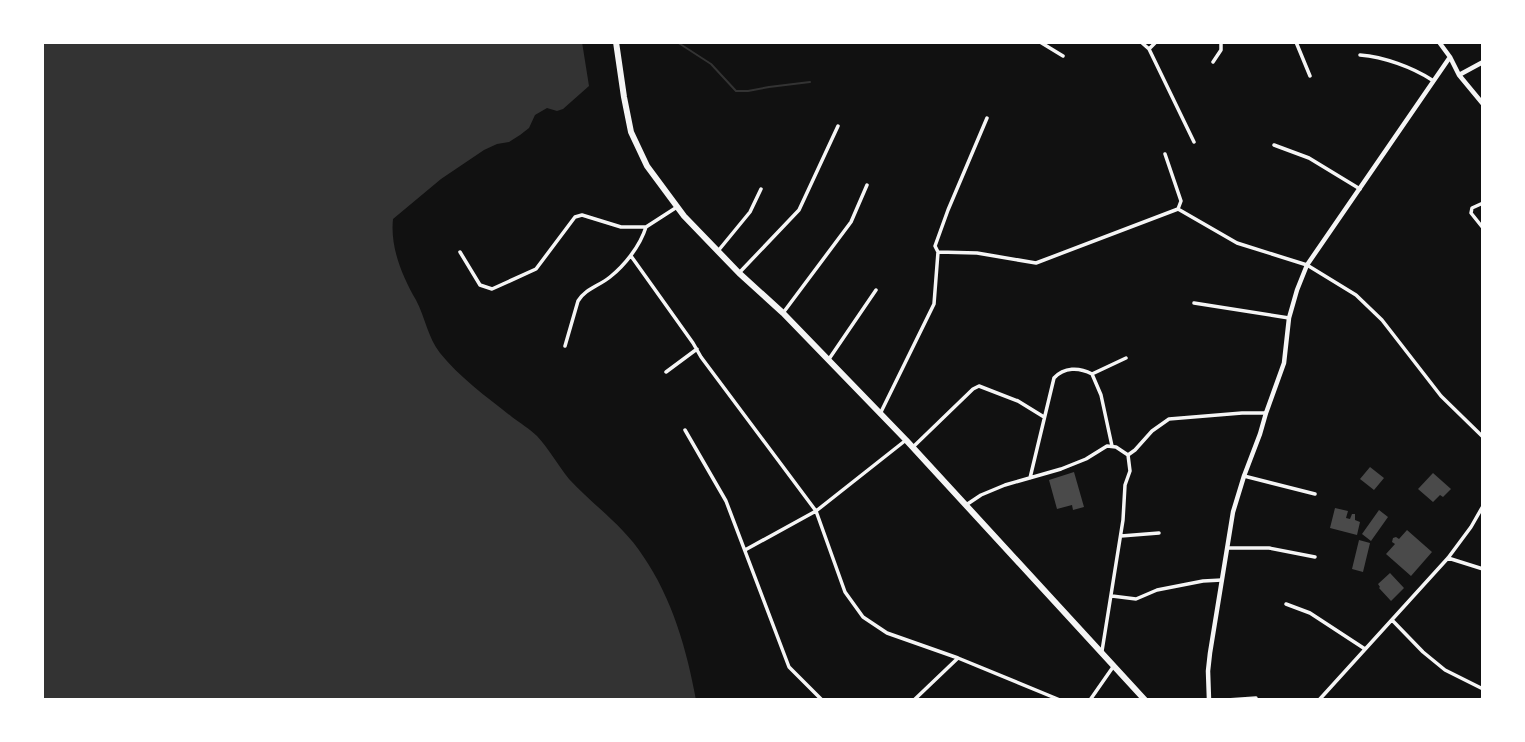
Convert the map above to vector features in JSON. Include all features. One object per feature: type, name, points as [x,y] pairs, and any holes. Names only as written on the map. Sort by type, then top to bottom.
[{"type":"main road","points":[[616,42],[631,132],[647,166],[677,206],[739,273],[783,313],[906,440],[1145,700]]},
{"type":"street","points":[[1040,42],[1063,56]]},
{"type":"street","points":[[1141,42],[1149,49],[1194,142]]},
{"type":"street","points":[[1149,49],[1156,42]]},
{"type":"street","points":[[1213,62],[1221,50],[1221,42]]},
{"type":"street","points":[[1296,42],[1310,76]]},
{"type":"street","points":[[1439,42],[1459,75],[1483,104]]},
{"type":"street","points":[[1360,55],[1418,71],[1432,80]]},
{"type":"street","points":[[1209,700],[1209,662],[1233,512],[1283,363],[1289,317],[1297,290],[1307,265],[1450,57]]},
{"type":"street","points":[[1459,75],[1483,62]]},
{"type":"street","points":[[880,414],[934,304],[938,252],[936,246],[948,210],[987,118]]},
{"type":"street","points":[[739,273],[799,210],[838,126]]},
{"type":"street","points":[[1274,145],[1309,158],[1360,189]]},
{"type":"street","points":[[938,252],[977,253],[1036,262],[1178,209],[1181,201],[1165,154]]},
{"type":"street","points":[[783,313],[851,222],[867,185]]},
{"type":"street","points":[[718,251],[750,212],[761,189]]},
{"type":"street","points":[[1483,203],[1472,208],[1471,214],[1483,228]]},
{"type":"street","points":[[565,346],[582,294],[609,277],[631,256],[646,228],[677,206]]},
{"type":"street","points":[[1178,209],[1237,243],[1307,265],[1356,295],[1381,320],[1441,396],[1483,437]]},
{"type":"street","points":[[460,252],[480,285],[492,289],[536,269],[576,218],[582,215],[621,227],[646,228]]},
{"type":"street","points":[[631,256],[737,407],[816,511],[845,592],[863,617],[887,633],[958,658],[1059,700]]},
{"type":"street","points":[[828,361],[876,290]]},
{"type":"street","points":[[1194,303],[1289,317]]},
{"type":"street","points":[[666,372],[697,349]]},
{"type":"street","points":[[1092,374],[1125,358]]},
{"type":"street","points":[[1030,478],[1054,378],[1064,370],[1086,370],[1092,374],[1101,395],[1112,446]]},
{"type":"street","points":[[913,448],[979,386],[1018,401],[1044,417]]},
{"type":"street","points":[[1128,455],[1152,431],[1169,419],[1266,413]]},
{"type":"street","points":[[685,430],[726,501],[789,667],[822,700]]},
{"type":"street","points":[[746,550],[816,511],[906,440]]},
{"type":"street","points":[[966,505],[1005,485],[1062,469],[1086,459],[1107,446],[1120,449],[1128,455],[1130,471],[1125,485],[1121,536],[1102,653]]},
{"type":"street","points":[[1244,476],[1315,494]]},
{"type":"street","points":[[1319,700],[1448,558],[1483,506]]},
{"type":"street","points":[[1121,536],[1159,533]]},
{"type":"street","points":[[1227,548],[1269,548],[1315,557]]},
{"type":"street","points":[[1448,558],[1483,569]]},
{"type":"street","points":[[1112,596],[1136,599],[1157,590],[1222,580]]},
{"type":"street","points":[[1286,604],[1310,613],[1365,649]]},
{"type":"street","points":[[1392,620],[1445,670],[1483,689]]},
{"type":"street","points":[[915,700],[958,658]]},
{"type":"street","points":[[1090,700],[1113,667]]},
{"type":"street","points":[[919,695],[924,700]]},
{"type":"street","points":[[1227,700],[1256,698]]},
{"type":"shaded area","points":[[42,42],[582,42],[589,86],[563,109],[557,111],[547,108],[535,115],[529,128],[520,135],[509,142],[484,150],[441,179],[393,219],[393,240],[402,271],[432,341],[440,353],[474,387],[537,436],[569,479],[618,525],[643,556],[662,589],[677,625],[696,700],[42,700]]},
{"type":"building","points":[[1370,467],[1384,478],[1374,490],[1360,479]]},
{"type":"building","points":[[1074,472],[1084,507],[1073,510],[1072,505],[1057,509],[1049,480]]},
{"type":"building","points":[[1433,473],[1451,489],[1433,502],[1418,489]]},
{"type":"building","points":[[1335,508],[1348,511],[1346,518],[1350,519],[1352,514],[1355,514],[1355,520],[1360,522],[1357,535],[1330,528]]},
{"type":"building","points":[[1379,510],[1388,517],[1371,541],[1362,534]]},
{"type":"building","points":[[1407,530],[1432,552],[1411,576],[1386,554],[1395,544],[1392,542],[1393,538],[1399,539]]},
{"type":"building","points":[[1359,540],[1370,543],[1363,572],[1352,569]]},
{"type":"building","points":[[1390,573],[1404,588],[1391,601],[1378,584]]},
{"type":"waterway","points":[[677,42],[711,64],[736,91],[810,82]]}]
